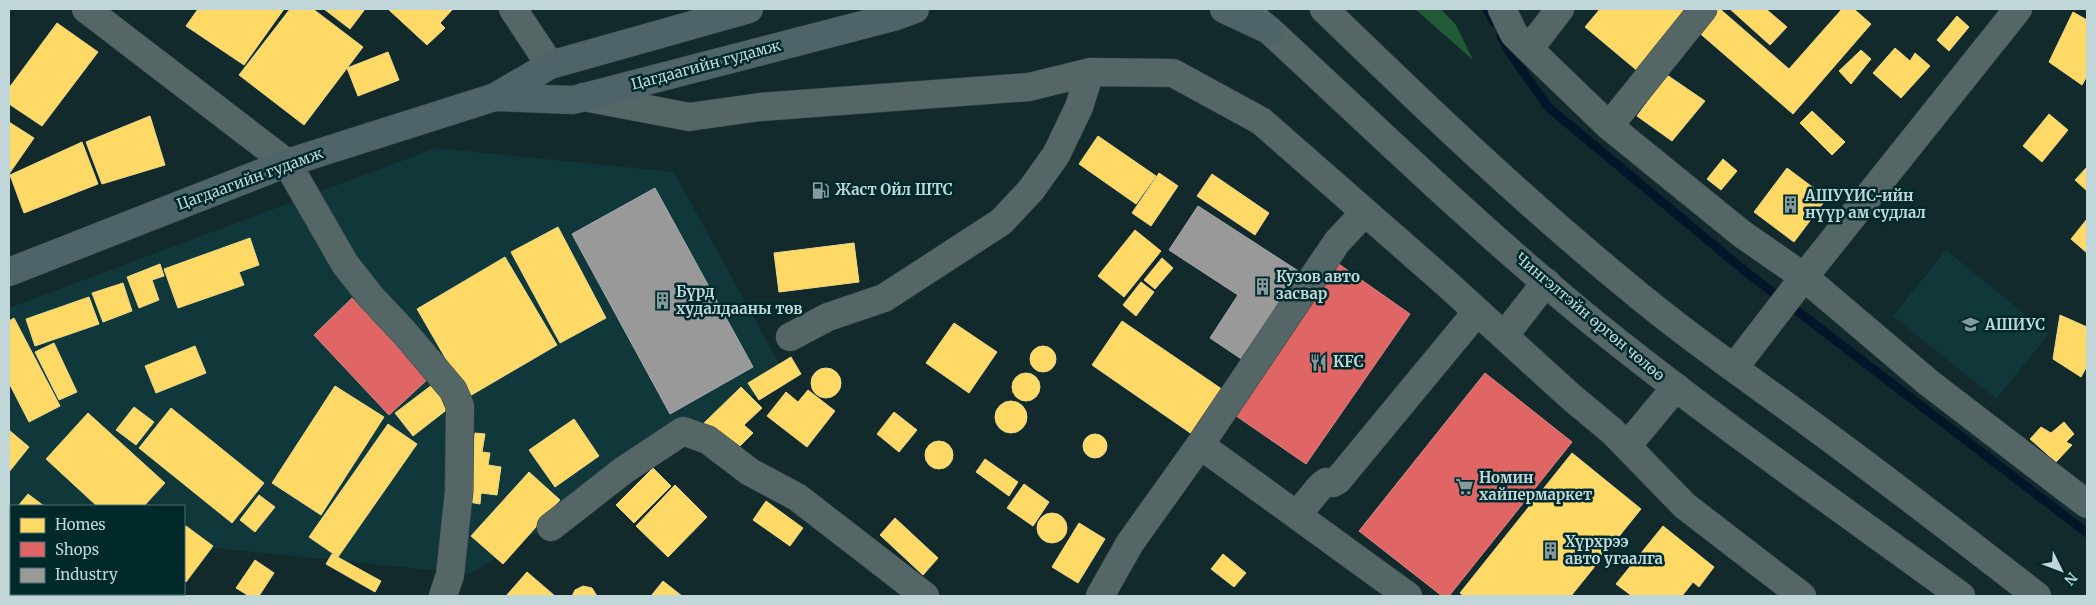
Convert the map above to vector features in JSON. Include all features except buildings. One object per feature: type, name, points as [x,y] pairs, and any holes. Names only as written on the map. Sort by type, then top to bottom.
[{"type":"main road","name":"Цагдаагийн гудамж","points":[[9,272],[287,163],[494,97],[550,65],[749,9]]},
{"type":"main road","name":"Цагдаагийн гудамж","points":[[494,97],[573,100],[904,13],[926,9]]},
{"type":"main road","points":[[1224,9],[1269,30]]},
{"type":"street","points":[[86,9],[287,163],[346,264],[371,298],[403,330],[453,390],[460,406],[459,491],[450,575],[443,596]]},
{"type":"street","points":[[513,9],[550,65]]},
{"type":"street","name":"Чингэлтэйн өргөн чөлөө","points":[[1242,9],[1269,30],[1485,229],[1595,324],[1676,387],[1961,596]]},
{"type":"street","points":[[1324,9],[1444,125],[1516,191],[1626,285],[1696,341],[1900,490],[2037,596]]},
{"type":"street","points":[[1502,9],[1514,34],[1609,126],[1929,383],[2087,504]]},
{"type":"street","points":[[1529,49],[1560,9]]},
{"type":"street","points":[[1609,126],[1703,9]]},
{"type":"street","points":[[1734,368],[1762,330],[2018,9]]},
{"type":"street","points":[[584,97],[689,117],[760,107],[1029,88],[1090,72],[1172,73],[1261,120],[1627,446],[1685,506],[1802,596]]},
{"type":"street","points":[[790,337],[828,317],[884,298],[1001,222],[1032,190],[1056,156],[1079,107],[1090,72]]},
{"type":"street","points":[[1100,596],[1130,543],[1200,445],[1337,242],[1365,212]]},
{"type":"street","points":[[1504,336],[1546,282]]},
{"type":"street","points":[[1297,514],[1326,482],[1333,483],[1338,480],[1476,312]]},
{"type":"street","points":[[1627,446],[1676,387]]},
{"type":"street","points":[[551,527],[624,470],[682,431],[708,440],[750,472],[797,497],[925,596]]},
{"type":"street","points":[[1200,445],[1408,596]]},
{"type":"shaded area","points":[[436,148],[674,172],[786,376],[470,574],[185,545],[185,505],[10,505],[10,595],[61,595],[9,596],[9,308]]},
{"type":"shaded area","name":"АШИУС","points":[[1946,250],[2049,334],[1996,399],[1893,316]]},
{"type":"green space","points":[[1415,9],[1441,9],[1456,25],[1473,60]]},
{"type":"waterway","points":[[1487,9],[1494,22]]},
{"type":"waterway","points":[[1501,36],[1508,50],[1548,107],[1745,271],[2087,533]]},
{"type":"place","name":"Жаст Ойл ШТС","points":[[821,190]]},
{"type":"place","name":"АШУҮИС-ийн нүүр ам судлал","points":[[1791,205]]},
{"type":"place","name":"Кузов авто засвар","points":[[1262,286]]},
{"type":"place","name":"Бүрд худалдааны төв","points":[[662,301]]},
{"type":"place","name":"АШИУС","points":[[1971,325]]},
{"type":"place","name":"KFC","points":[[1319,362]]},
{"type":"place","name":"Номин хайпермаркет","points":[[1465,487]]},
{"type":"place","name":"Хүрхрээ авто угаалга","points":[[1551,551]]}]
